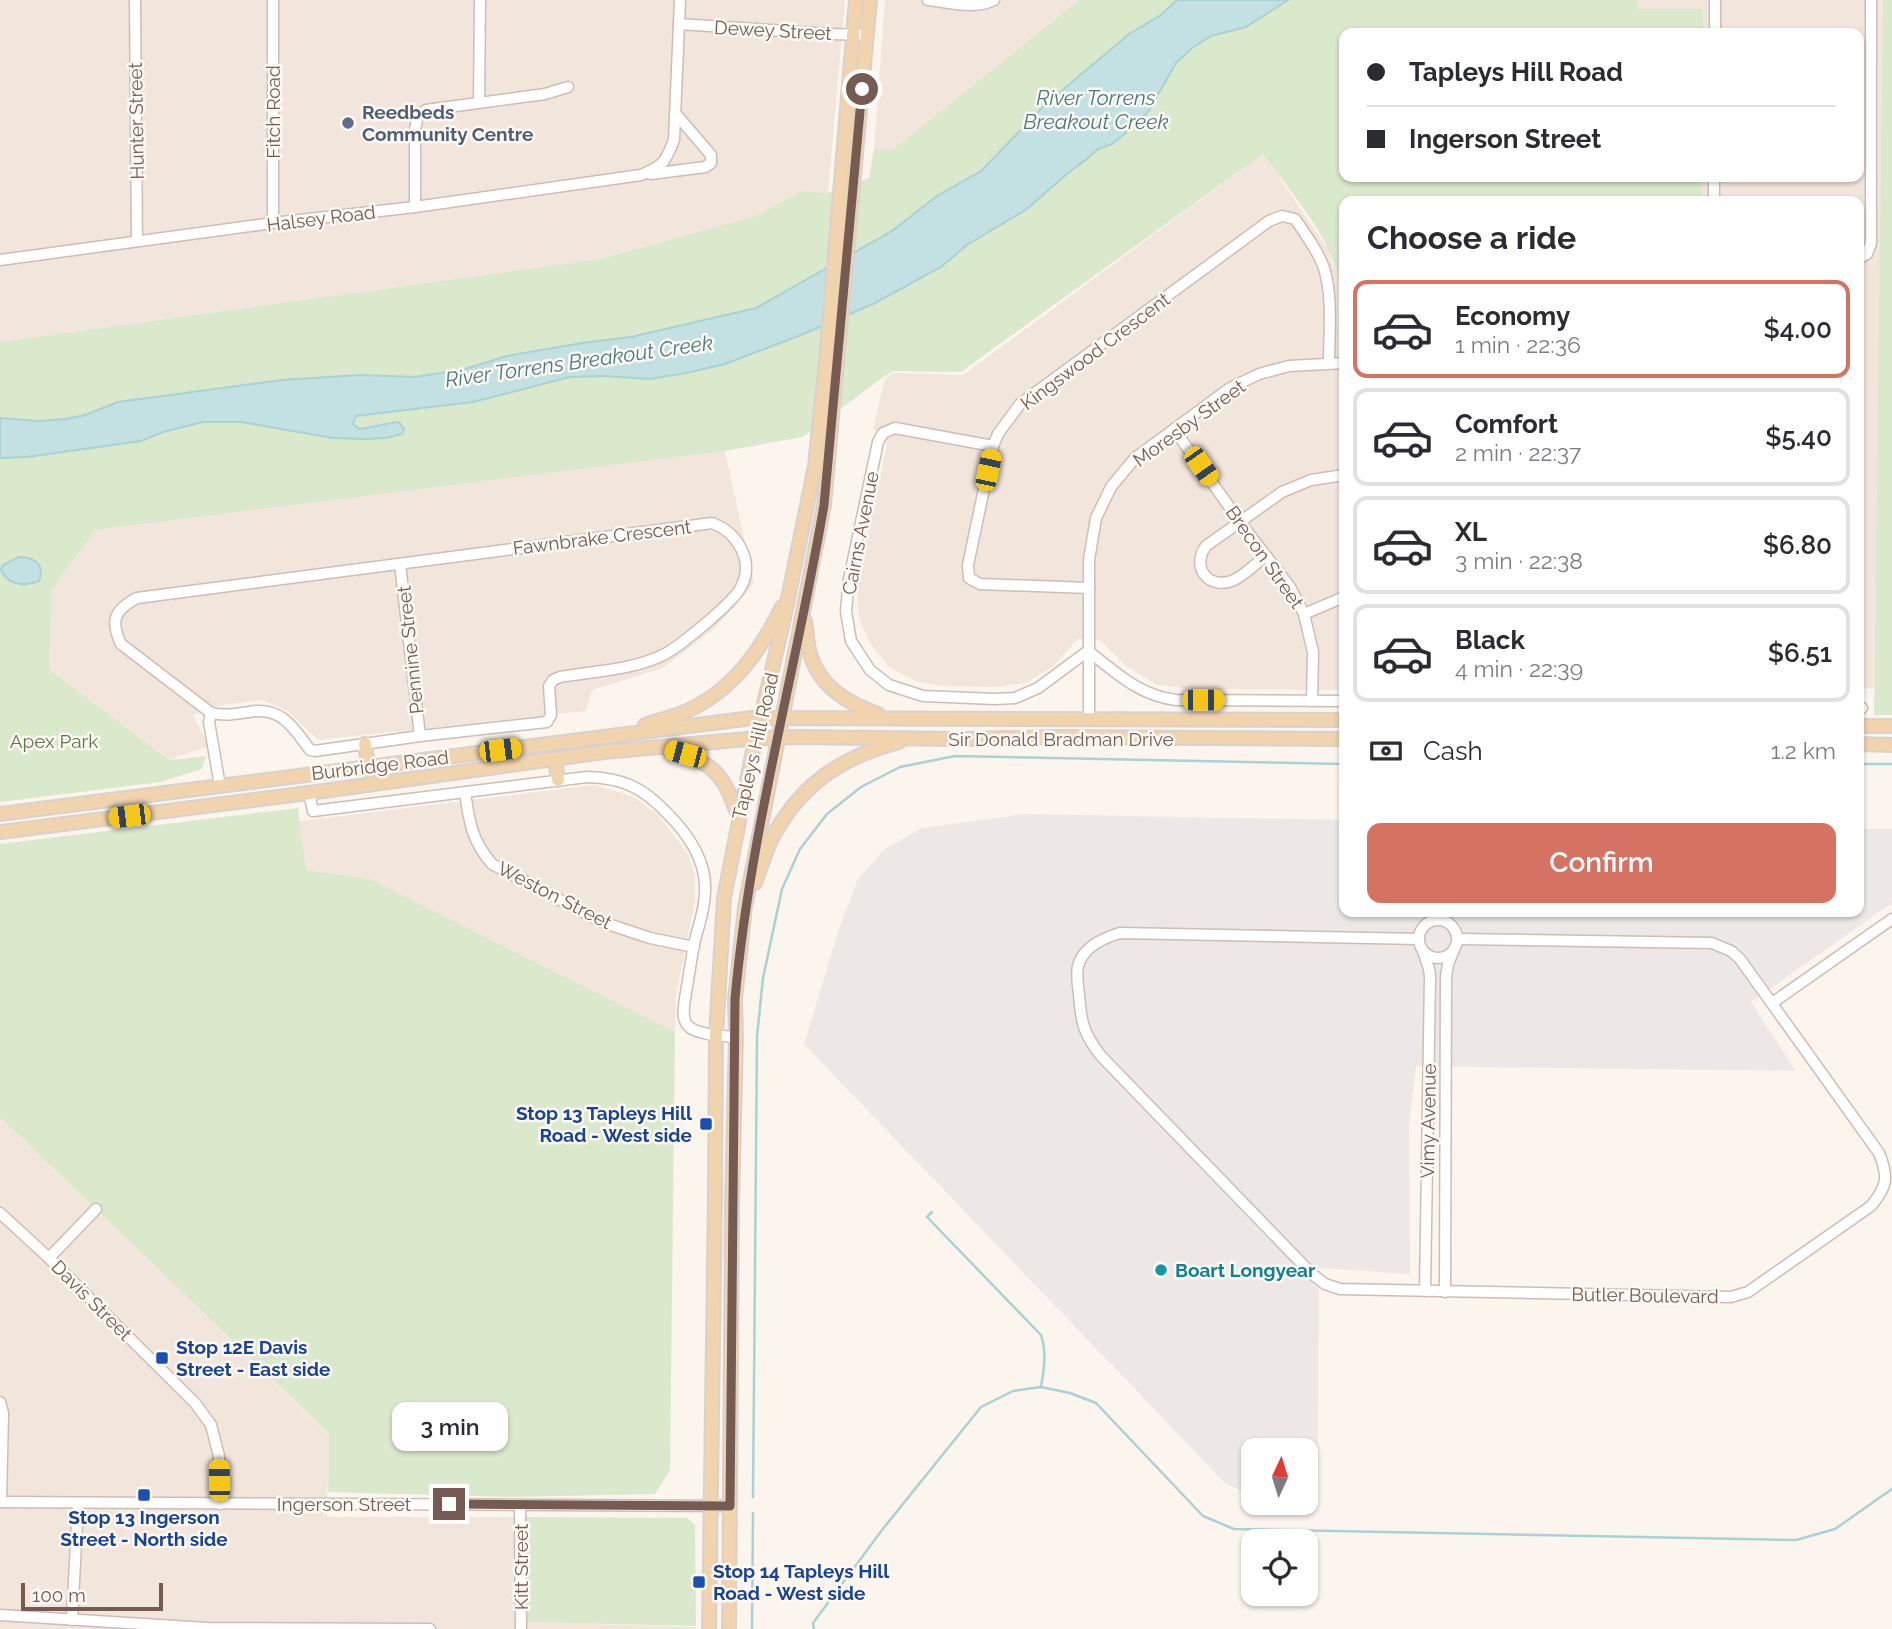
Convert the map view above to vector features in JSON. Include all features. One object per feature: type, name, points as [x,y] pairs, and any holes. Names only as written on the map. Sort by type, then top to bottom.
[{"type":"main road","name":"Tapleys Hill Road","points":[[729,1629],[735,999],[745,907],[824,505],[835,236],[856,0]]},
{"type":"main road","name":"Tapleys Hill Road","points":[[709,1629],[716,1036],[724,898],[815,466],[850,221],[870,0]]},
{"type":"main road","points":[[849,87],[862,89]]},
{"type":"main road","points":[[629,733],[687,711],[724,688],[745,667],[763,643],[791,588]]},
{"type":"main road","points":[[803,614],[810,654],[828,687],[858,707],[889,718]]},
{"type":"main road","name":"Sir Donald Bradman Drive","points":[[761,717],[1339,720]]},
{"type":"main road","name":"Burbridge Road","points":[[0,814],[761,717]]},
{"type":"main road","points":[[1058,737],[1089,720],[1106,738]]},
{"type":"main road","points":[[1864,726],[1892,726]]},
{"type":"main road","name":"Sir Donald Bradman Drive","points":[[756,738],[1339,739]]},
{"type":"main road","name":"Burbridge Road","points":[[0,832],[657,746],[756,738]]},
{"type":"main road","points":[[745,907],[775,832],[818,780],[853,757],[916,738]]},
{"type":"main road","points":[[365,744],[370,784]]},
{"type":"main road","points":[[1864,744],[1892,745]]},
{"type":"main road","points":[[657,746],[696,758],[713,769],[729,791],[739,819]]},
{"type":"main road","points":[[555,759],[558,780]]},
{"type":"street","name":"Hunter Street","points":[[135,0],[137,241]]},
{"type":"street","name":"Fitch Road","points":[[273,0],[274,223]]},
{"type":"street","points":[[479,103],[480,0]]},
{"type":"street","points":[[642,175],[659,167],[667,157],[674,140],[680,0]]},
{"type":"street","points":[[928,0],[975,5],[994,0]]},
{"type":"street","points":[[1714,28],[1715,0]]},
{"type":"street","points":[[1864,256],[1871,243],[1871,0]]},
{"type":"street","name":"Dewey Street","points":[[679,24],[867,34]]},
{"type":"street","points":[[415,207],[415,129],[418,116],[426,110],[545,94],[568,87]]},
{"type":"street","name":"Halsey Road","points":[[0,260],[705,167],[711,163],[711,155],[675,113]]},
{"type":"street","name":"Kingswood Crescent","points":[[1088,587],[980,584],[969,578],[968,565],[993,446],[998,434],[1020,404],[1269,221],[1282,216],[1296,219],[1324,267],[1329,292],[1329,363]]},
{"type":"street","name":"Moresby Street","points":[[1089,720],[1089,560],[1096,518],[1111,487],[1135,458],[1230,388],[1259,374],[1289,366],[1339,363]]},
{"type":"street","name":"Cairns Avenue","points":[[993,446],[895,428],[883,433],[878,442],[849,579],[846,611],[851,640],[870,670],[881,680],[923,696],[935,697],[1015,698],[1038,688],[1088,651]]},
{"type":"street","name":"Brecon Street","points":[[1174,429],[1290,587],[1304,614],[1313,652],[1312,701]]},
{"type":"street","points":[[1266,556],[1235,580],[1224,583],[1214,582],[1204,575],[1200,565],[1206,547],[1282,492],[1311,480],[1339,476]]},
{"type":"street","name":"Fawnbrake Crescent","points":[[712,523],[731,533],[738,541],[746,564],[745,577],[737,595],[666,654],[638,665],[553,680],[549,686],[551,715],[547,722],[315,751],[310,750],[292,724],[277,714],[257,710],[222,716],[211,713],[121,645],[116,632],[114,619],[123,605],[137,598],[400,564],[712,523]]},
{"type":"street","name":"Pennine Street","points":[[400,564],[420,736]]},
{"type":"street","points":[[1304,614],[1339,599]]},
{"type":"street","name":"Sir Donald Bradman Drive","points":[[1088,651],[1142,691],[1159,698],[1339,701]]},
{"type":"street","points":[[211,713],[209,722],[220,786]]},
{"type":"street","name":"Burbridge Road","points":[[309,793],[313,811],[587,777],[623,781],[656,802],[686,834],[702,865],[706,891],[694,947]]},
{"type":"street","name":"Weston Street","points":[[465,792],[474,837],[492,864],[602,922],[650,938],[694,947]]},
{"type":"street","points":[[1427,917],[1419,939],[1423,951],[1430,957],[1437,958],[1453,952],[1458,939],[1449,917]]},
{"type":"street","points":[[1425,924],[1440,919],[1451,924]]},
{"type":"street","points":[[1772,1003],[1892,919]]},
{"type":"street","name":"Butler Boulevard","points":[[1419,939],[1120,933],[1103,938],[1088,949],[1078,966],[1080,1016],[1088,1038],[1101,1056],[1311,1273],[1325,1284],[1340,1289],[1731,1297],[1748,1292],[1871,1206],[1880,1195],[1885,1184],[1885,1168],[1880,1153],[1740,959],[1731,951],[1712,943],[1458,939]]},
{"type":"street","points":[[694,947],[684,1020],[687,1026],[716,1036],[736,1037]]},
{"type":"street","name":"Vimy Avenue","points":[[1423,951],[1430,976],[1425,1291]]},
{"type":"street","name":"Vimy Avenue","points":[[1445,1292],[1446,977],[1453,952]]},
{"type":"street","points":[[49,1258],[96,1209]]},
{"type":"street","name":"Davis Street","points":[[0,1213],[195,1403],[211,1425],[219,1456],[219,1504]]},
{"type":"street","points":[[0,1402],[3,1413],[1,1502]]},
{"type":"street","name":"Ingerson Street","points":[[1,1502],[730,1506]]},
{"type":"street","points":[[72,1620],[78,1504]]},
{"type":"street","name":"Kitt Street","points":[[520,1505],[521,1629]]},
{"type":"street","points":[[0,1615],[134,1626],[430,1629]]},
{"type":"shaded area","points":[[0,0],[845,0],[828,193],[801,191],[757,216],[600,259],[0,342]]},
{"type":"shaded area","points":[[885,0],[1079,0],[892,150],[874,149]]},
{"type":"shaded area","points":[[1637,0],[1884,0],[1882,359],[1874,688],[1864,689],[1864,196],[1701,196],[1701,182],[1864,182],[1864,28],[1703,28],[1703,9],[1637,9]]},
{"type":"shaded area","points":[[1263,154],[1328,249],[1339,278],[1339,690],[1192,689],[1157,685],[1126,666],[1100,640],[1078,639],[1053,666],[1026,683],[997,687],[940,686],[915,681],[889,667],[869,642],[859,618],[857,588],[887,443],[873,428],[885,378],[894,373],[963,375]]},
{"type":"shaded area","points":[[725,451],[754,583],[714,629],[663,668],[592,690],[586,711],[318,740],[288,711],[261,700],[222,705],[193,715],[209,746],[169,760],[49,669],[52,590],[95,530]]},
{"type":"shaded area","points":[[593,785],[632,796],[658,815],[688,854],[695,874],[695,901],[676,995],[675,1032],[370,879],[306,870],[300,821]]},
{"type":"shaded area","points":[[1025,814],[1339,820],[1339,917],[1864,917],[1864,829],[1892,829],[1892,903],[1751,1002],[1796,1071],[1416,1066],[1409,1127],[1410,1274],[1319,1268],[1318,1499],[1318,1438],[1241,1438],[1241,1490],[1225,1483],[804,1044],[841,923],[858,879],[885,849],[922,828]]},
{"type":"shaded area","points":[[0,1117],[329,1435],[327,1517],[524,1517],[526,1622],[696,1629],[0,1629]]},
{"type":"green space","name":"Apex Park","points":[[1079,0],[1637,0],[1638,9],[1703,9],[1703,28],[1339,28],[1339,182],[1701,182],[1701,196],[1339,196],[1339,280],[1334,262],[1318,229],[1263,154],[961,372],[893,371],[803,437],[725,451],[95,530],[52,590],[49,669],[169,760],[206,756],[202,769],[160,782],[0,802],[0,342],[600,259],[756,216],[801,191],[828,193],[869,178],[874,149],[892,150]]},
{"type":"green space","points":[[1883,0],[1892,0],[1892,715],[1874,715]]},
{"type":"green space","points":[[298,808],[306,870],[370,879],[675,1032],[670,1470],[655,1494],[509,1497],[328,1492],[329,1434],[0,1117],[0,844]]},
{"type":"green space","points":[[524,1517],[687,1518],[695,1525],[696,1626],[526,1622]]},
{"type":"water","name":"River Torrens Breakout Creek","points":[[1177,0],[1288,0],[1246,27],[1211,36],[1192,48],[1176,63],[1148,112],[1112,144],[1098,149],[1027,209],[967,245],[941,267],[873,304],[801,335],[725,364],[686,373],[650,379],[570,377],[473,402],[356,416],[353,424],[359,429],[399,422],[404,429],[402,434],[386,438],[333,438],[241,422],[203,422],[163,432],[141,441],[27,457],[0,458],[0,418],[38,421],[66,419],[85,415],[118,402],[282,380],[360,375],[415,377],[465,369],[507,356],[631,337],[756,308],[892,231],[937,196],[981,171],[1066,87],[1129,34],[1161,15]]},
{"type":"water","points":[[19,557],[30,558],[40,566],[39,581],[17,583],[4,575],[1,570],[3,565]]},
{"type":"waterway","points":[[753,1497],[757,1037],[763,978],[782,889],[800,849],[827,814],[861,787],[900,767],[955,756],[1339,764]]},
{"type":"waterway","points":[[1864,764],[1892,764]]},
{"type":"waterway","points":[[932,1212],[927,1217],[1041,1335],[1044,1355],[1041,1387]]},
{"type":"waterway","points":[[814,1629],[813,1623],[882,1530],[981,1407],[1013,1391],[1041,1387],[1070,1393],[1096,1403],[1203,1516],[1234,1529],[1796,1540],[1835,1529],[1892,1489]]},
{"type":"waterway","points":[[752,1629],[753,1513]]},
{"type":"place","name":"Reedbeds Community Centre","points":[[348,123]]},
{"type":"place","name":"Stop 13 Tapleys Hill Road - West side","points":[[706,1124]]},
{"type":"place","name":"Boart Longyear","points":[[1161,1270]]},
{"type":"place","name":"Stop 12E Davis Street - East side","points":[[162,1358]]},
{"type":"place","name":"Stop 13 Ingerson Street - North side","points":[[144,1495]]},
{"type":"place","name":"Stop 14 Tapleys Hill Road - West side","points":[[699,1582]]},
{"type":"route","points":[[449,1504],[730,1506],[735,999],[739,948],[759,832],[824,505],[862,89]]}]
